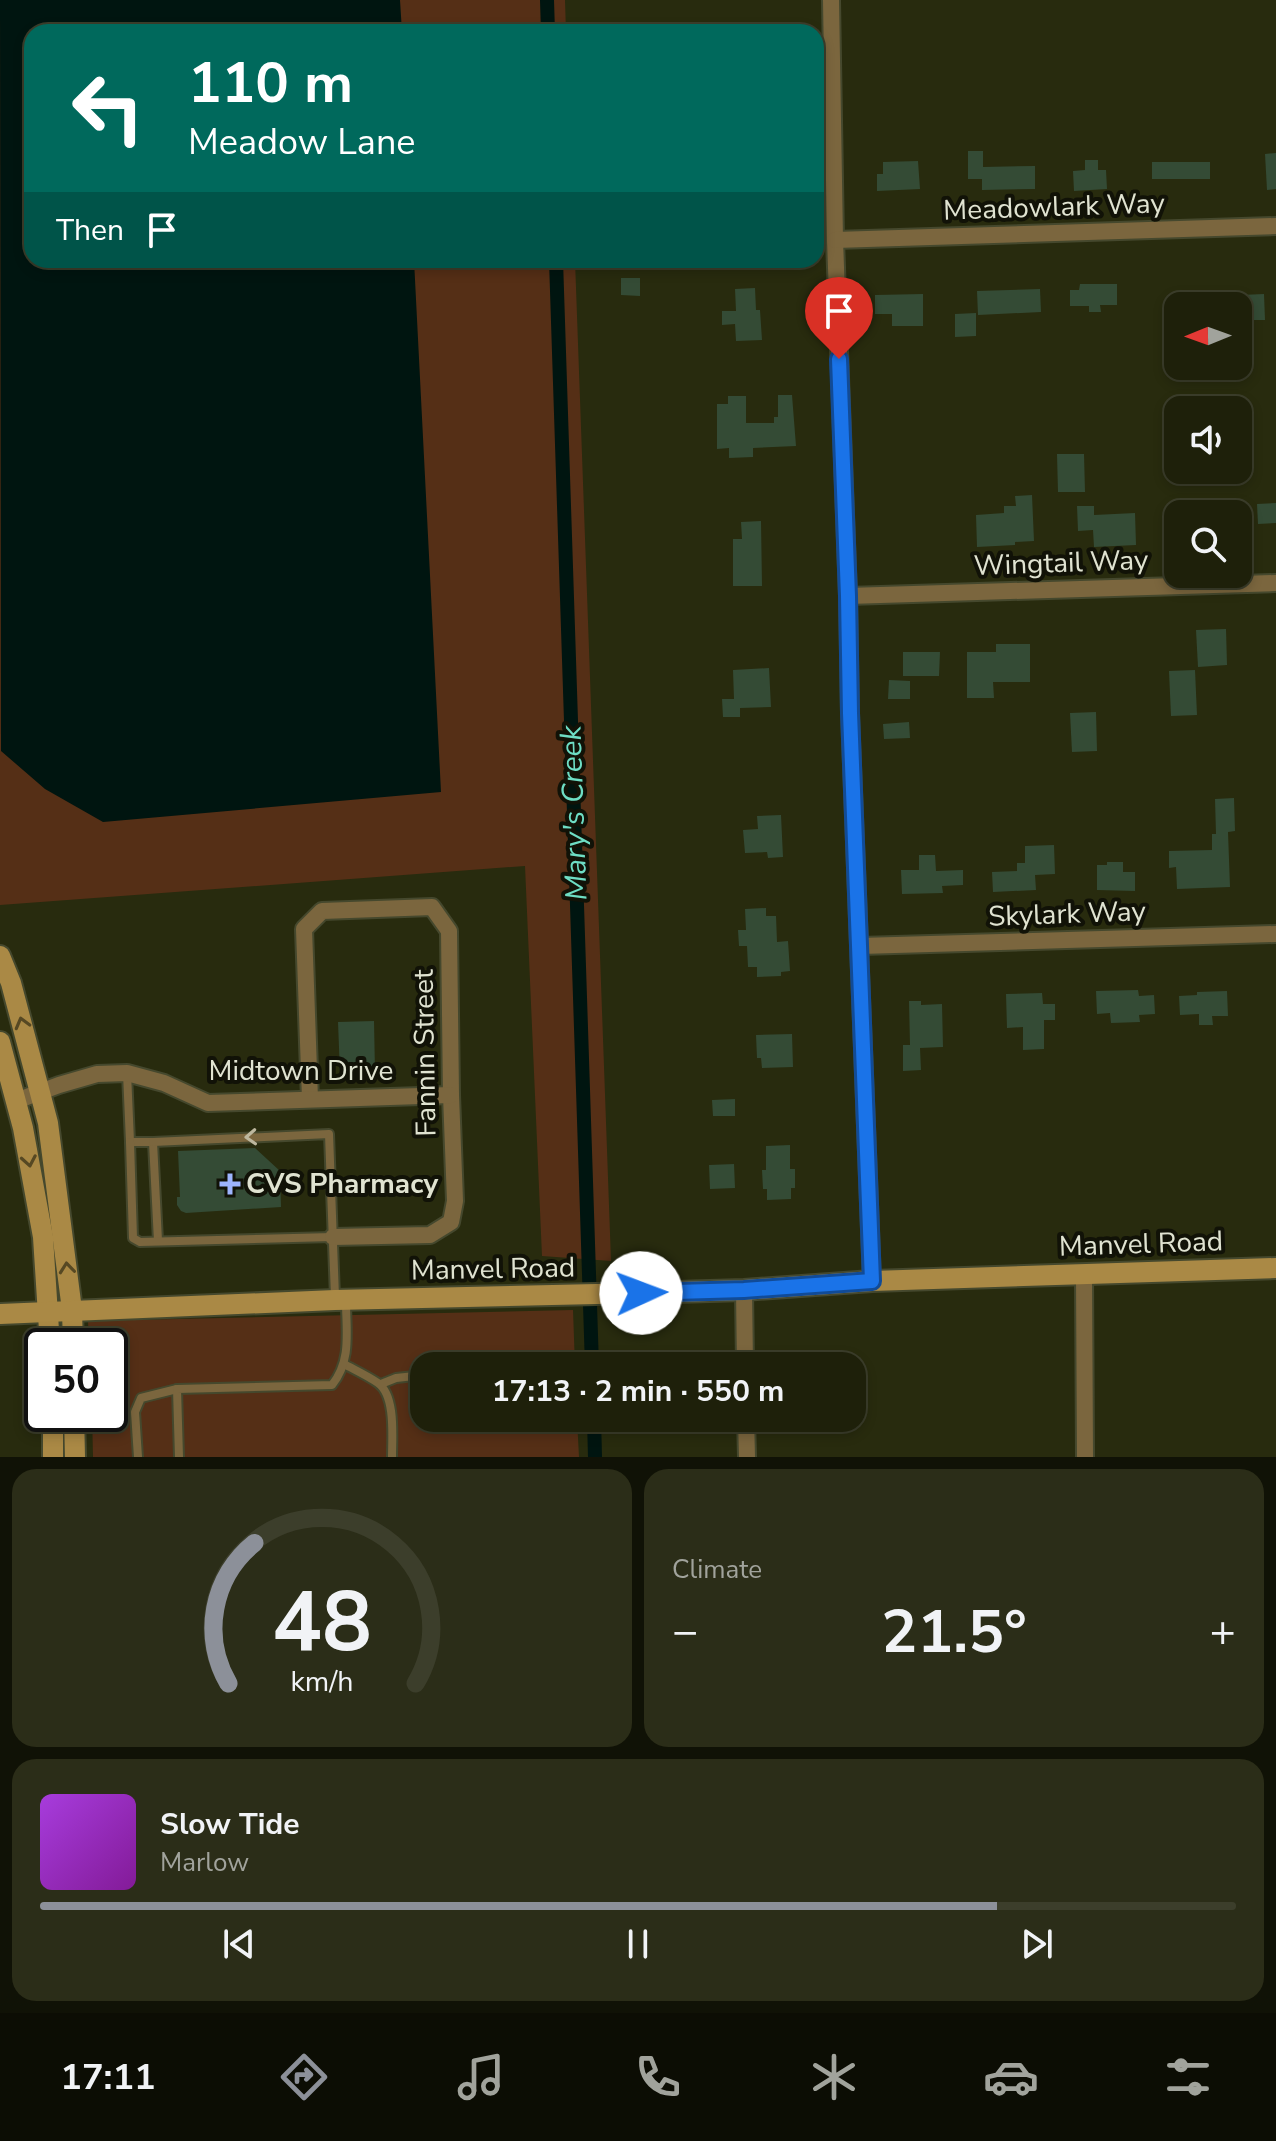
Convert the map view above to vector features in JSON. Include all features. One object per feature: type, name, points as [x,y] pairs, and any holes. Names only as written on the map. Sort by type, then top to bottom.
[{"type":"main road","points":[[0,956],[11,983],[48,1123],[72,1328]]},
{"type":"main road","points":[[0,1042],[23,1128],[43,1237],[49,1328]]},
{"type":"main road","name":"Manvel Road","points":[[0,1314],[341,1300],[744,1290],[872,1281],[1276,1268]]},
{"type":"main road","points":[[53,1432],[53,1457]]},
{"type":"main road","points":[[74,1432],[75,1457]]},
{"type":"street","points":[[831,0],[850,713],[872,1281]]},
{"type":"street","name":"Meadowlark Way","points":[[835,240],[1276,226]]},
{"type":"street","name":"Wingtail Way","points":[[848,596],[1276,583]]},
{"type":"street","name":"Fannin Street","points":[[310,1099],[304,929],[322,911],[432,907],[449,931],[455,1201],[451,1222],[430,1235],[333,1237]]},
{"type":"street","name":"Skylark Way","points":[[860,946],[1276,934]]},
{"type":"street","name":"Midtown Drive","points":[[16,1101],[97,1074],[127,1073],[164,1083],[208,1103],[451,1095]]},
{"type":"street","points":[[1084,1274],[1085,1457]]},
{"type":"street","points":[[744,1290],[745,1352]]},
{"type":"street","points":[[746,1432],[747,1457]]},
{"type":"lane","points":[[127,1073],[133,1238],[140,1242],[333,1237]]},
{"type":"lane","points":[[130,1142],[329,1134],[333,1237],[346,1357],[342,1372],[332,1385],[177,1389],[141,1398],[135,1412],[138,1457]]},
{"type":"lane","points":[[153,1142],[158,1241]]},
{"type":"lane","points":[[344,1364],[381,1384],[388,1395],[392,1457]]},
{"type":"lane","points":[[381,1384],[410,1376]]},
{"type":"lane","points":[[177,1389],[179,1457]]},
{"type":"shaded area","points":[[0,0],[565,0],[566,24],[24,24],[24,268],[575,268],[611,1261],[542,1256],[525,866],[0,905]]},
{"type":"shaded area","points":[[0,0],[400,0],[402,24],[24,24],[24,268],[414,268],[441,792],[103,822],[45,789],[1,751]]},
{"type":"shaded area","points":[[573,1310],[574,1352],[410,1352],[410,1432],[578,1432],[579,1457],[93,1457],[92,1432],[128,1432],[128,1328],[88,1328],[88,1321]]},
{"type":"building","points":[[968,151],[983,151],[983,167],[1035,166],[1035,189],[982,190],[982,179],[968,179]]},
{"type":"building","points":[[1276,153],[1276,189],[1267,190],[1265,154]]},
{"type":"building","points":[[1085,160],[1098,160],[1098,170],[1106,170],[1107,189],[1074,191],[1073,171],[1085,170]]},
{"type":"building","points":[[918,161],[920,189],[877,191],[877,174],[883,174],[883,162]]},
{"type":"building","points":[[1152,162],[1210,162],[1210,179],[1152,179]]},
{"type":"building","points":[[621,278],[640,278],[640,296],[621,295]]},
{"type":"building","points":[[1080,284],[1117,284],[1117,305],[1100,305],[1101,312],[1089,312],[1089,306],[1070,306],[1070,290],[1079,290]]},
{"type":"building","points":[[755,288],[762,340],[736,341],[735,324],[722,325],[722,311],[736,311],[735,289]]},
{"type":"building","points":[[1040,289],[1041,312],[978,315],[977,291]]},
{"type":"building","points":[[923,294],[923,326],[892,326],[892,314],[875,314],[875,295]]},
{"type":"building","points":[[1264,294],[1265,320],[1252,320],[1252,295]]},
{"type":"building","points":[[976,313],[976,336],[955,337],[955,314]]},
{"type":"building","points":[[778,395],[792,395],[796,446],[753,448],[753,457],[729,458],[729,448],[717,449],[717,404],[728,404],[728,396],[746,396],[746,423],[774,423],[774,417],[778,417]]},
{"type":"building","points":[[1057,454],[1084,454],[1085,492],[1058,492]]},
{"type":"building","points":[[1032,495],[1034,541],[977,547],[976,515],[1004,513],[1004,506],[1016,506],[1015,496]]},
{"type":"building","points":[[1276,503],[1276,523],[1258,524],[1257,504]]},
{"type":"building","points":[[1077,506],[1094,506],[1094,515],[1135,513],[1136,545],[1094,547],[1093,530],[1078,531]]},
{"type":"building","points":[[761,521],[762,586],[733,586],[733,539],[742,539],[741,522]]},
{"type":"building","points":[[1226,629],[1227,665],[1198,667],[1196,630]]},
{"type":"building","points":[[996,644],[1030,644],[1030,682],[993,682],[994,698],[967,698],[967,652],[996,652]]},
{"type":"building","points":[[903,652],[940,652],[939,676],[903,676]]},
{"type":"building","points":[[769,668],[771,707],[740,708],[740,717],[723,717],[722,699],[734,699],[733,670]]},
{"type":"building","points":[[1195,670],[1197,715],[1171,716],[1169,671]]},
{"type":"building","points":[[889,680],[910,681],[910,699],[888,699]]},
{"type":"building","points":[[1096,712],[1097,751],[1072,752],[1070,713]]},
{"type":"building","points":[[909,722],[910,738],[884,739],[883,724]]},
{"type":"building","points":[[1234,798],[1235,831],[1228,832],[1230,887],[1177,889],[1176,867],[1169,868],[1169,851],[1212,850],[1212,834],[1216,834],[1215,799]]},
{"type":"building","points":[[781,815],[783,857],[768,858],[767,852],[745,853],[743,830],[758,829],[757,816]]},
{"type":"building","points":[[1054,845],[1055,874],[1035,875],[1036,890],[993,892],[992,872],[1017,871],[1017,863],[1025,863],[1025,846]]},
{"type":"building","points":[[919,855],[935,855],[936,871],[963,870],[963,885],[942,886],[943,893],[902,894],[901,870],[919,870]]},
{"type":"building","points":[[1107,862],[1123,862],[1123,872],[1135,872],[1135,891],[1097,890],[1097,865],[1107,865]]},
{"type":"building","points":[[766,908],[766,916],[776,916],[777,942],[788,941],[790,971],[781,972],[781,976],[757,977],[757,967],[748,967],[747,946],[739,946],[738,930],[746,930],[745,909]]},
{"type":"building","points":[[1138,990],[1139,996],[1154,995],[1155,1014],[1139,1015],[1140,1022],[1111,1023],[1110,1013],[1097,1014],[1096,991]]},
{"type":"building","points":[[1227,991],[1228,1016],[1212,1016],[1213,1025],[1199,1025],[1199,1014],[1180,1015],[1179,996]]},
{"type":"building","points":[[1042,993],[1043,1004],[1055,1004],[1055,1020],[1044,1020],[1044,1049],[1023,1050],[1023,1027],[1007,1028],[1006,994]]},
{"type":"building","points":[[909,1001],[921,1001],[921,1005],[942,1004],[943,1047],[920,1048],[921,1070],[903,1071],[903,1045],[910,1045]]},
{"type":"building","points":[[374,1021],[375,1072],[340,1073],[338,1022]]},
{"type":"building","points":[[792,1034],[793,1067],[762,1068],[761,1058],[757,1058],[756,1035]]},
{"type":"building","points":[[735,1099],[735,1116],[713,1116],[712,1100]]},
{"type":"building","points":[[790,1145],[790,1169],[795,1169],[795,1188],[791,1188],[791,1199],[767,1200],[762,1170],[766,1170],[766,1146]]},
{"type":"building","name":"CVS Pharmacy","points":[[255,1148],[280,1171],[281,1207],[181,1211],[177,1205],[177,1197],[180,1197],[178,1151]]},
{"type":"building","points":[[734,1164],[735,1188],[710,1189],[709,1165]]},
{"type":"waterway","name":"Mary's Creek","points":[[547,0],[548,24]]},
{"type":"waterway","name":"Mary's Creek","points":[[556,268],[592,1352]]},
{"type":"waterway","name":"Mary's Creek","points":[[594,1432],[595,1457]]},
{"type":"place","name":"CVS Pharmacy","points":[[230,1184]]},
{"type":"route","points":[[641,1293],[872,1281],[839,359]]}]
